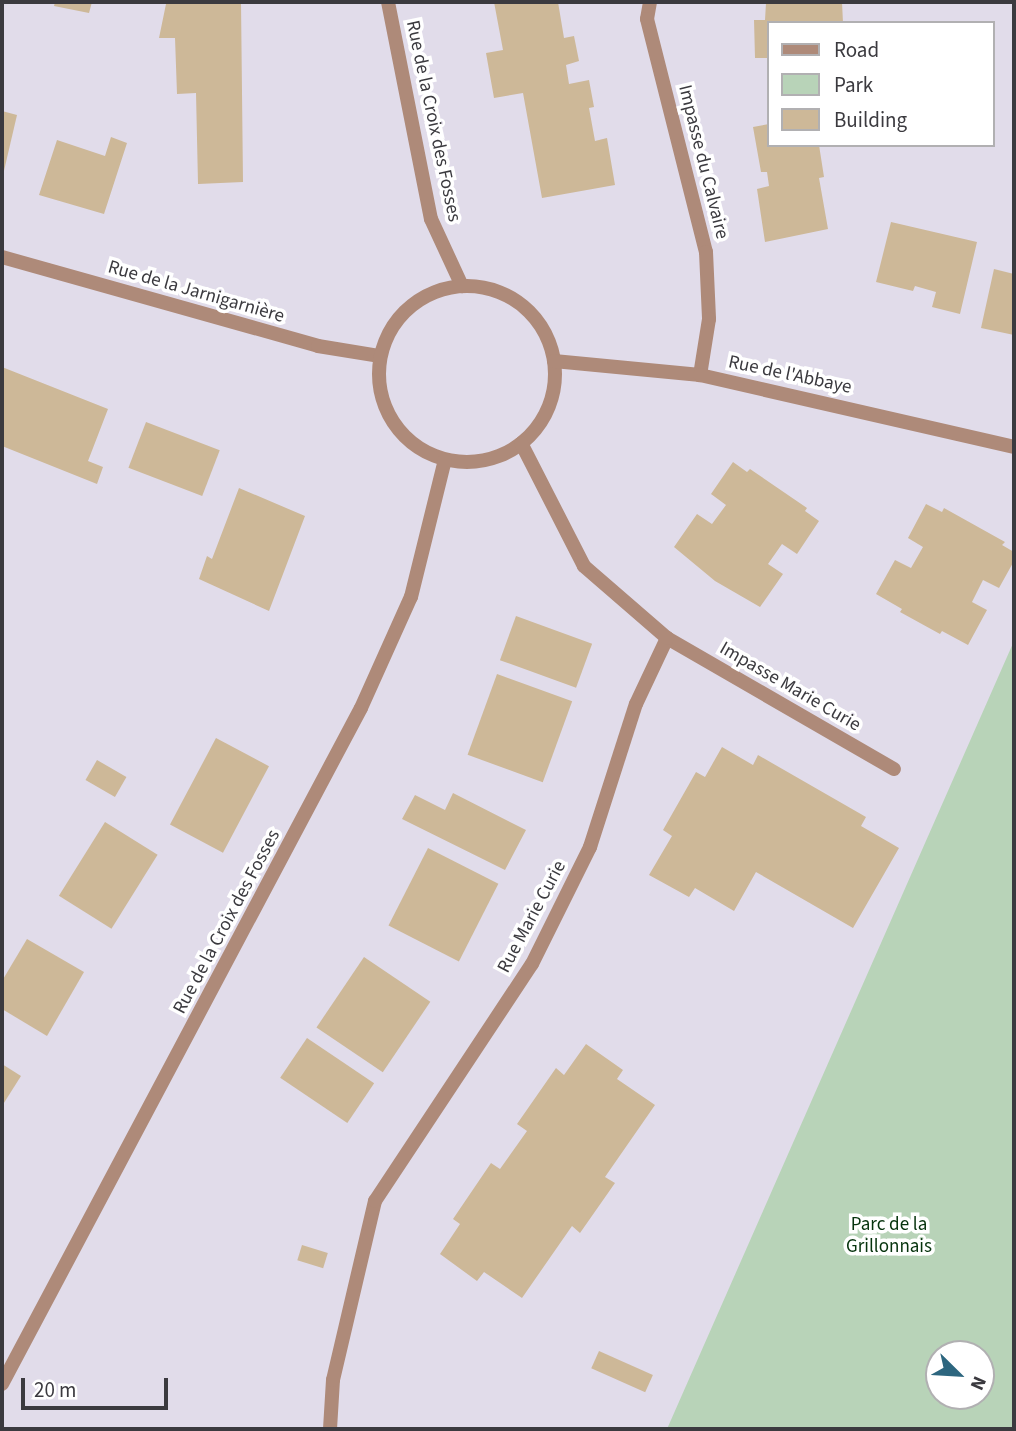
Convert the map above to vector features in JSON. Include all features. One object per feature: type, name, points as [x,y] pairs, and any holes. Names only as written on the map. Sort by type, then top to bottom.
[{"type":"street","name":"Rue de la Croix des Fosses","points":[[388,2],[431,219],[462,286]]},
{"type":"street","name":"Impasse du Calvaire","points":[[650,2],[648,19],[706,252],[709,319],[699,375]]},
{"type":"street","name":"Rue de la Jarnigarnière","points":[[2,257],[318,346],[380,356]]},
{"type":"street","points":[[462,286],[488,288],[512,298],[532,314],[546,336],[554,361],[555,380],[545,415],[522,443],[498,457],[471,462],[445,460],[420,449],[400,432],[386,408],[379,383],[380,356],[391,329],[409,307],[433,292],[462,286]]},
{"type":"street","name":"Rue de l'Abbaye","points":[[554,361],[699,375],[1014,447]]},
{"type":"street","points":[[522,443],[584,566],[667,638]]},
{"type":"street","name":"Rue de la Croix des Fosses","points":[[2,1384],[361,708],[411,597],[445,460]]},
{"type":"street","name":"Impasse Marie Curie","points":[[667,638],[894,769]]},
{"type":"street","name":"Rue Marie Curie","points":[[330,1429],[333,1380],[375,1201],[532,964],[590,847],[636,704],[667,638]]},
{"type":"green space","name":"Parc de la Grillonnais","points":[[1014,641],[1014,1429],[667,1429]]},
{"type":"building","points":[[55,2],[92,2],[89,13],[54,6]]},
{"type":"building","points":[[241,2],[243,182],[198,184],[196,93],[177,94],[175,38],[159,38],[166,4]]},
{"type":"building","points":[[494,2],[558,2],[564,38],[574,36],[579,61],[566,65],[569,84],[589,80],[594,107],[589,108],[595,141],[607,138],[615,185],[542,198],[523,93],[494,98],[486,53],[503,50]]},
{"type":"building","points":[[842,2],[843,21],[768,21],[768,58],[755,58],[754,20],[765,20],[766,3]]},
{"type":"building","points":[[2,111],[17,115],[3,175],[2,174]]},
{"type":"building","points":[[768,124],[768,147],[819,147],[824,177],[819,178],[828,229],[765,242],[757,189],[769,186],[767,172],[761,172],[753,127]]},
{"type":"building","points":[[111,137],[127,143],[104,214],[39,195],[57,140],[105,156]]},
{"type":"building","points":[[891,222],[977,242],[960,314],[932,307],[936,292],[915,286],[913,291],[876,282]]},
{"type":"building","points":[[994,269],[1014,274],[1014,335],[981,328]]},
{"type":"building","points":[[2,367],[108,409],[88,461],[103,467],[97,484],[2,446]]},
{"type":"building","points":[[146,422],[220,450],[202,496],[128,468]]},
{"type":"building","points":[[733,462],[747,472],[750,469],[807,508],[805,511],[819,521],[797,554],[782,544],[768,564],[783,574],[760,607],[715,581],[674,547],[697,514],[712,524],[726,505],[711,494]]},
{"type":"building","points":[[239,488],[305,516],[269,611],[199,579],[207,556],[212,559]]},
{"type":"building","points":[[926,504],[942,512],[944,508],[1005,542],[1002,545],[1014,552],[1014,561],[999,588],[983,580],[972,602],[987,610],[968,645],[942,631],[940,634],[900,612],[902,609],[876,594],[895,560],[911,568],[923,547],[908,538]]},
{"type":"building","points":[[516,616],[592,644],[576,688],[500,660]]},
{"type":"building","points":[[497,674],[572,701],[543,782],[468,755]]},
{"type":"building","points":[[216,738],[269,766],[223,853],[170,825]]},
{"type":"building","points":[[722,747],[753,765],[758,755],[866,817],[861,826],[899,848],[853,928],[756,872],[734,911],[695,888],[689,897],[649,875],[672,836],[663,830],[696,772],[705,777]]},
{"type":"building","points":[[97,760],[126,777],[115,797],[86,780]]},
{"type":"building","points":[[453,793],[526,830],[505,870],[402,819],[415,795],[445,810]]},
{"type":"building","points":[[105,822],[158,855],[111,929],[59,896]]},
{"type":"building","points":[[428,848],[498,884],[459,961],[389,926]]},
{"type":"building","points":[[27,939],[84,972],[47,1036],[2,1009],[2,981]]},
{"type":"building","points":[[364,957],[430,1002],[383,1072],[316,1027]]},
{"type":"building","points":[[307,1038],[374,1083],[347,1123],[280,1078]]},
{"type":"building","points":[[586,1044],[623,1070],[617,1079],[655,1105],[605,1177],[615,1183],[580,1233],[572,1226],[522,1298],[484,1272],[477,1281],[440,1254],[460,1224],[453,1219],[491,1163],[500,1169],[527,1131],[517,1124],[556,1068],[564,1075]]},
{"type":"building","points":[[2,1064],[21,1076],[2,1106]]},
{"type":"building","points":[[302,1245],[328,1253],[323,1268],[297,1260]]},
{"type":"building","points":[[599,1351],[653,1375],[645,1392],[591,1368]]}]
